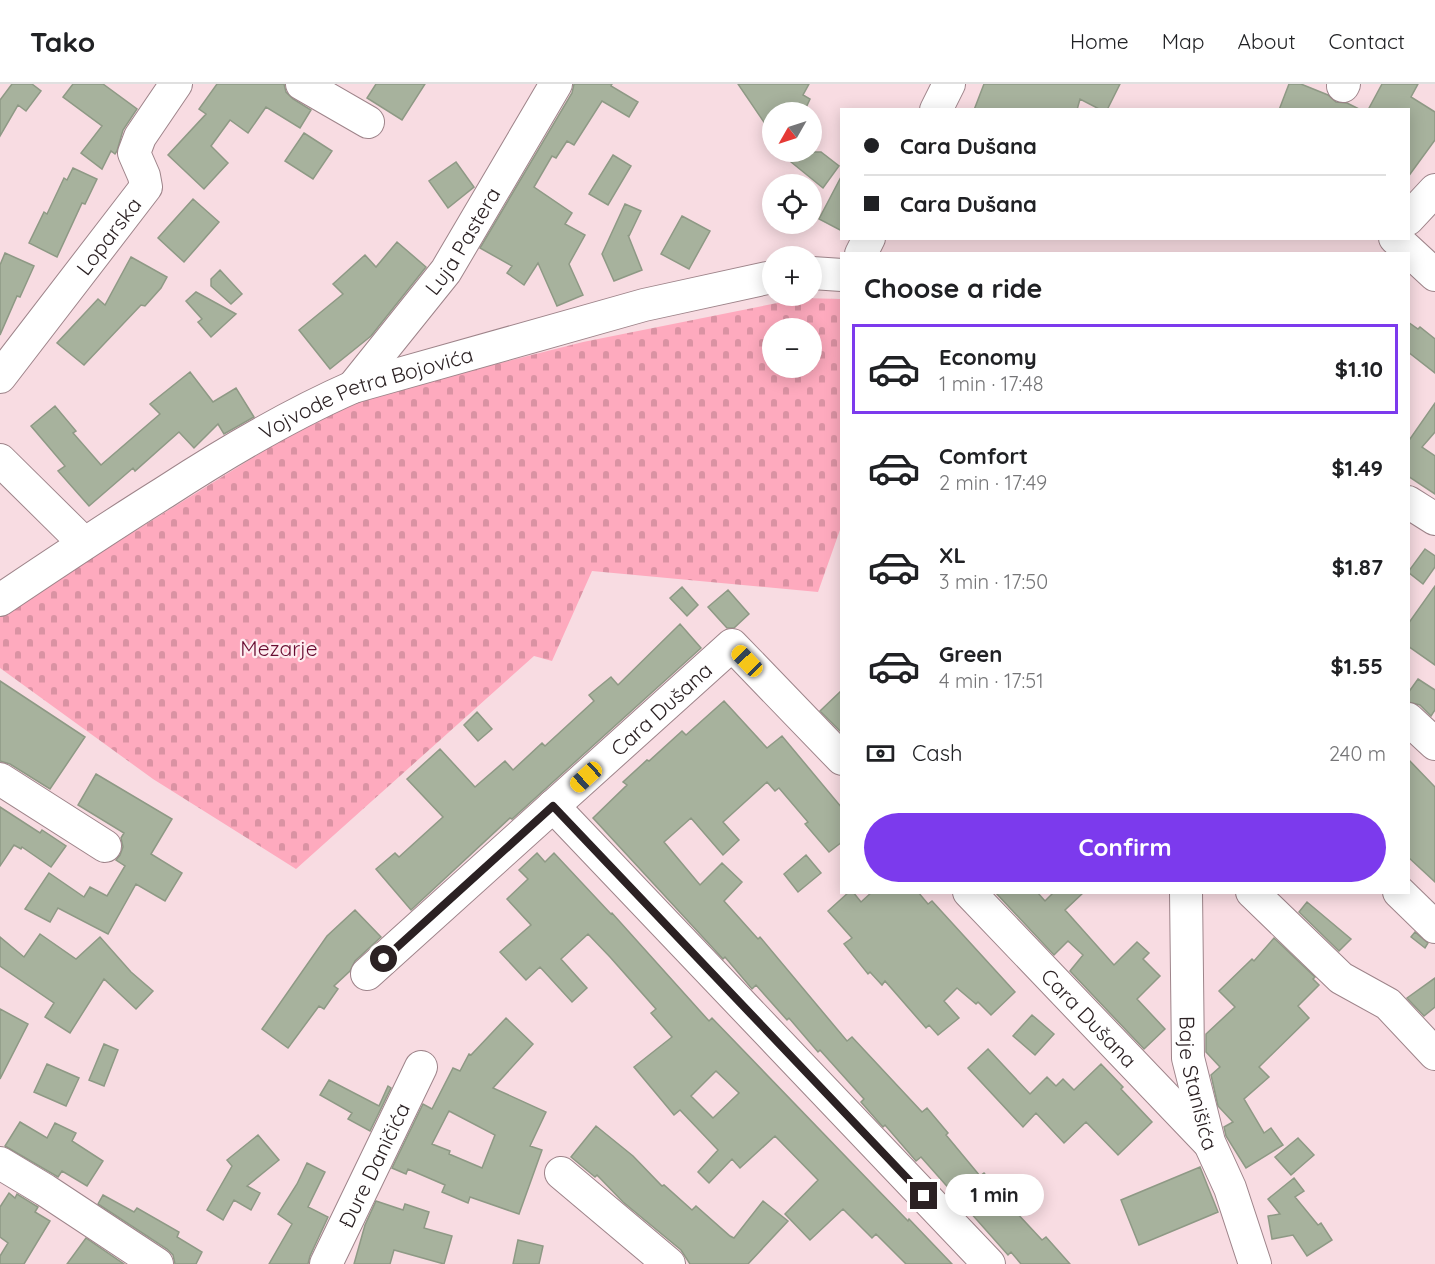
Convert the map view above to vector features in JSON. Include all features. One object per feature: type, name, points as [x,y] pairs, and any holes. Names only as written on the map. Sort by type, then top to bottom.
[{"type":"street","name":"Loparska","points":[[0,376],[146,187],[134,153],[140,137],[177,84]]},
{"type":"street","points":[[302,84],[368,122]]},
{"type":"street","name":"Luja Pastera","points":[[353,387],[446,271],[556,84]]},
{"type":"street","points":[[937,108],[949,84]]},
{"type":"street","points":[[1410,217],[1435,190]]},
{"type":"street","points":[[1378,252],[1391,240]]},
{"type":"street","points":[[1395,240],[1409,252]]},
{"type":"street","points":[[1410,253],[1435,275]]},
{"type":"street","points":[[822,274],[840,275]]},
{"type":"street","name":"Vojvode Petra Bojovića","points":[[0,600],[84,543],[213,461],[319,402],[353,387],[644,305],[762,279]]},
{"type":"street","points":[[0,460],[84,543]]},
{"type":"street","points":[[1410,503],[1435,519]]},
{"type":"street","name":"Cara Dušana","points":[[368,974],[732,645],[840,757]]},
{"type":"street","points":[[1410,721],[1435,744]]},
{"type":"street","points":[[0,779],[105,846]]},
{"type":"street","points":[[553,806],[989,1264]]},
{"type":"street","name":"Cara Dušana","points":[[971,894],[1209,1142]]},
{"type":"street","name":"Baje Stanišića","points":[[1186,894],[1188,1058],[1209,1142],[1230,1188],[1255,1264]]},
{"type":"street","points":[[1254,894],[1341,978],[1388,1004],[1435,1054]]},
{"type":"street","points":[[1401,894],[1435,927]]},
{"type":"street","name":"Đure Daničića","points":[[326,1264],[421,1067]]},
{"type":"street","points":[[0,1163],[45,1190],[150,1262]]},
{"type":"street","points":[[561,1173],[669,1264]]},
{"type":"green space","name":"Mezarje","points":[[822,299],[840,299],[840,530],[818,592],[592,571],[552,661],[534,656],[296,869],[153,779],[0,668],[0,615],[315,419],[370,396],[583,342],[762,306],[822,306]]},
{"type":"building","points":[[12,84],[32,84],[41,91],[26,111],[18,105],[0,136],[0,100]]},
{"type":"building","points":[[73,84],[103,84],[137,109],[123,130],[117,151],[115,154],[111,151],[102,169],[81,153],[102,126],[63,97]]},
{"type":"building","points":[[217,84],[284,84],[286,92],[293,99],[311,110],[300,128],[266,107],[248,133],[230,120],[211,146],[228,163],[204,189],[168,155],[206,114],[199,109]]},
{"type":"building","points":[[376,84],[425,84],[402,120],[367,98]]},
{"type":"building","points":[[574,84],[612,84],[611,86],[638,102],[629,117],[602,101],[574,145],[567,141],[556,158],[552,156],[534,187],[572,213],[565,224],[585,235],[569,264],[583,295],[557,306],[538,263],[524,285],[507,273],[512,266],[480,248],[572,93]]},
{"type":"building","points":[[738,84],[809,84],[803,95],[810,99],[809,102],[762,102],[762,119]]},
{"type":"building","points":[[984,84],[1120,84],[1108,108],[1097,108],[1080,99],[1078,108],[975,108]]},
{"type":"building","points":[[1289,84],[1301,84],[1328,95],[1336,102],[1347,103],[1357,108],[1280,108]]},
{"type":"building","points":[[1382,84],[1418,84],[1411,97],[1435,112],[1435,140],[1410,174],[1410,108],[1369,108]]},
{"type":"building","points":[[304,133],[332,151],[313,179],[285,161]]},
{"type":"building","points":[[822,153],[839,166],[823,188],[822,174],[806,174],[791,162],[822,162]]},
{"type":"building","points":[[613,155],[631,166],[608,205],[589,194]]},
{"type":"building","points":[[456,162],[474,187],[448,208],[429,181]]},
{"type":"building","points":[[73,168],[97,179],[85,204],[82,203],[57,257],[29,243],[44,212],[47,214],[64,178],[67,180]]},
{"type":"building","points":[[840,179],[840,230],[822,221],[822,213]]},
{"type":"building","points":[[193,199],[219,222],[184,262],[158,238]]},
{"type":"building","points":[[625,204],[641,211],[628,235],[642,270],[614,281],[602,254]]},
{"type":"building","points":[[682,216],[710,231],[689,269],[661,254]]},
{"type":"building","points":[[397,242],[426,267],[371,336],[330,369],[299,330],[343,294],[333,284],[365,255],[376,267]]},
{"type":"building","points":[[5,253],[34,266],[20,297],[17,296],[0,335],[0,265]]},
{"type":"building","points":[[131,257],[167,277],[161,288],[145,306],[141,305],[84,365],[57,343],[98,299],[105,305]]},
{"type":"building","points":[[220,270],[242,294],[231,304],[211,286],[211,279]]},
{"type":"building","points":[[196,292],[236,314],[211,337],[198,322],[202,319],[186,301]]},
{"type":"building","points":[[1410,323],[1418,329],[1420,327],[1435,339],[1435,373],[1410,354]]},
{"type":"building","points":[[190,372],[213,402],[236,388],[254,417],[224,434],[218,424],[194,448],[179,432],[135,471],[133,468],[89,506],[58,471],[65,466],[31,426],[55,406],[76,431],[73,433],[101,465],[160,414],[150,404]]},
{"type":"building","points":[[1435,403],[1435,432],[1422,447],[1435,456],[1435,494],[1410,477],[1410,439]]},
{"type":"building","points":[[1425,549],[1435,556],[1435,567],[1423,584],[1410,574],[1410,569]]},
{"type":"building","points":[[1435,586],[1435,665],[1410,647],[1410,621]]},
{"type":"building","points":[[682,587],[698,605],[687,616],[670,598]]},
{"type":"building","points":[[728,590],[749,614],[734,628],[727,628],[708,607]]},
{"type":"building","points":[[680,624],[701,648],[512,819],[510,818],[411,910],[376,869],[395,853],[399,857],[443,817],[407,779],[440,749],[475,787],[505,761],[513,770],[542,743],[545,746],[594,701],[589,695],[611,677],[618,685]]},
{"type":"building","points":[[1418,679],[1435,690],[1435,710],[1431,716],[1420,705],[1410,702],[1410,690]]},
{"type":"building","points":[[0,681],[85,737],[50,789],[10,764],[0,761]]},
{"type":"building","points":[[840,692],[840,731],[820,711]]},
{"type":"building","points":[[724,701],[767,748],[782,736],[840,806],[840,844],[829,852],[805,824],[808,822],[779,788],[775,791],[767,782],[723,822],[739,840],[723,855],[691,818],[664,842],[700,885],[722,863],[742,882],[724,901],[758,939],[760,937],[847,1041],[852,1037],[922,1112],[927,1108],[980,1176],[984,1173],[1002,1197],[1042,1240],[1046,1237],[1070,1264],[1021,1264],[1011,1252],[1008,1255],[921,1157],[916,1161],[885,1125],[883,1127],[861,1102],[864,1099],[820,1050],[818,1052],[789,1018],[787,1020],[756,985],[752,989],[725,957],[723,959],[593,818],[627,785],[623,782],[647,760],[649,761],[682,731],[686,735]]},
{"type":"building","points":[[477,712],[492,729],[478,741],[464,725]]},
{"type":"building","points":[[1410,761],[1435,787],[1435,882],[1410,859]]},
{"type":"building","points":[[96,774],[172,819],[151,854],[182,873],[165,901],[136,884],[108,934],[58,908],[50,922],[25,909],[49,873],[84,897],[90,887],[107,896],[125,866],[116,860],[123,847],[121,838],[124,833],[78,805]]},
{"type":"building","points":[[0,807],[40,833],[42,830],[66,846],[51,867],[22,847],[21,849],[14,845],[0,866]]},
{"type":"building","points":[[537,853],[545,862],[554,853],[612,913],[709,1021],[712,1018],[952,1264],[906,1264],[876,1234],[872,1238],[843,1209],[810,1240],[785,1214],[818,1180],[775,1136],[740,1168],[732,1159],[709,1183],[698,1172],[718,1150],[680,1110],[674,1115],[634,1067],[672,1037],[651,1013],[656,1009],[610,957],[588,934],[561,959],[587,988],[572,1002],[540,967],[526,980],[500,952],[531,925],[507,899],[528,879],[519,870]],"holes":[[[716,1071],[739,1093],[713,1118],[691,1096]]]},
{"type":"building","points":[[806,855],[821,873],[798,892],[784,874]]},
{"type":"building","points":[[847,894],[855,894],[861,902],[870,894],[920,894],[928,904],[932,901],[1015,992],[991,1015],[978,1002],[976,1004],[957,988],[944,1001],[959,1018],[938,1035],[929,1025],[926,1028],[885,981],[882,985],[870,972],[868,974],[844,944],[852,938],[828,911]]},
{"type":"building","points":[[997,894],[1039,894],[1045,901],[1052,894],[1082,894],[1065,910],[1114,965],[1137,942],[1149,953],[1143,959],[1160,976],[1137,999],[1165,1029],[1144,1049],[1070,971],[1083,955],[1068,941],[1054,955]]},
{"type":"building","points":[[1307,902],[1351,939],[1339,951],[1299,912]]},
{"type":"building","points":[[355,910],[381,937],[355,961],[350,971],[334,986],[338,989],[324,1009],[319,1006],[288,1048],[262,1029],[327,936]]},
{"type":"building","points":[[1415,932],[1428,943],[1425,948],[1411,937]]},
{"type":"building","points":[[40,934],[76,959],[100,937],[131,972],[153,991],[136,1009],[104,979],[70,1033],[45,1017],[54,1003],[0,966],[0,937],[24,957]]},
{"type":"building","points":[[1274,938],[1315,977],[1313,979],[1319,985],[1298,1006],[1309,1018],[1259,1067],[1269,1077],[1244,1099],[1264,1133],[1271,1128],[1283,1145],[1246,1168],[1226,1136],[1224,1127],[1233,1122],[1218,1106],[1211,1075],[1220,1067],[1206,1052],[1206,1034],[1235,1007],[1219,991],[1252,959],[1254,961]]},
{"type":"building","points":[[1435,978],[1435,1007],[1424,1016],[1407,998]]},
{"type":"building","points":[[0,1009],[28,1024],[0,1079]]},
{"type":"building","points":[[1032,1015],[1054,1034],[1035,1055],[1013,1036]]},
{"type":"building","points":[[506,1018],[533,1044],[493,1088],[546,1112],[530,1146],[542,1150],[519,1214],[470,1197],[468,1203],[442,1192],[445,1185],[408,1169],[406,1174],[392,1168],[423,1104],[432,1109],[453,1068],[460,1071],[469,1054],[471,1055]],"holes":[[[449,1111],[495,1135],[482,1168],[432,1144]]]},
{"type":"building","points":[[104,1044],[118,1050],[104,1086],[89,1080]]},
{"type":"building","points":[[988,1049],[1030,1094],[1047,1077],[1056,1086],[1063,1079],[1074,1090],[1101,1064],[1152,1122],[1118,1155],[1086,1122],[1064,1143],[1036,1113],[1023,1127],[968,1068]]},
{"type":"building","points":[[47,1064],[79,1078],[66,1106],[34,1092]]},
{"type":"building","points":[[329,1080],[379,1106],[388,1086],[391,1088],[370,1131],[348,1119],[352,1113],[320,1095]]},
{"type":"building","points":[[20,1122],[47,1138],[55,1123],[76,1133],[72,1141],[103,1161],[87,1186],[62,1171],[58,1177],[5,1146]]},
{"type":"building","points":[[596,1126],[633,1156],[662,1186],[664,1185],[692,1210],[696,1206],[734,1238],[763,1201],[788,1221],[748,1264],[690,1264],[681,1250],[623,1202],[597,1175],[595,1177],[571,1157]]},
{"type":"building","points":[[258,1135],[279,1160],[247,1186],[260,1193],[251,1210],[234,1200],[223,1220],[207,1210],[232,1166],[227,1160]]},
{"type":"building","points":[[1298,1138],[1314,1155],[1291,1175],[1275,1157]]},
{"type":"building","points":[[307,1163],[325,1172],[308,1207],[328,1217],[308,1264],[269,1264],[292,1224],[278,1214]]},
{"type":"building","points":[[1200,1167],[1218,1212],[1139,1245],[1121,1200]]},
{"type":"building","points":[[1294,1178],[1304,1191],[1295,1197],[1318,1225],[1321,1223],[1332,1240],[1307,1256],[1293,1235],[1272,1239],[1268,1216],[1280,1214],[1268,1199]]},
{"type":"building","points":[[9,1193],[15,1198],[17,1194],[38,1207],[35,1212],[50,1221],[24,1264],[0,1264],[0,1256],[8,1243],[0,1237],[0,1207]]},
{"type":"building","points":[[103,1195],[134,1212],[137,1208],[179,1232],[177,1237],[202,1252],[196,1264],[175,1264],[173,1255],[167,1249],[98,1204]]},
{"type":"building","points":[[376,1201],[403,1210],[405,1204],[429,1212],[424,1228],[452,1236],[444,1264],[394,1250],[390,1264],[354,1264],[365,1225]]},
{"type":"building","points":[[86,1238],[124,1264],[67,1264]]},
{"type":"building","points":[[518,1240],[543,1246],[539,1264],[513,1264]]},
{"type":"route","points":[[384,959],[553,806],[924,1196]]}]
